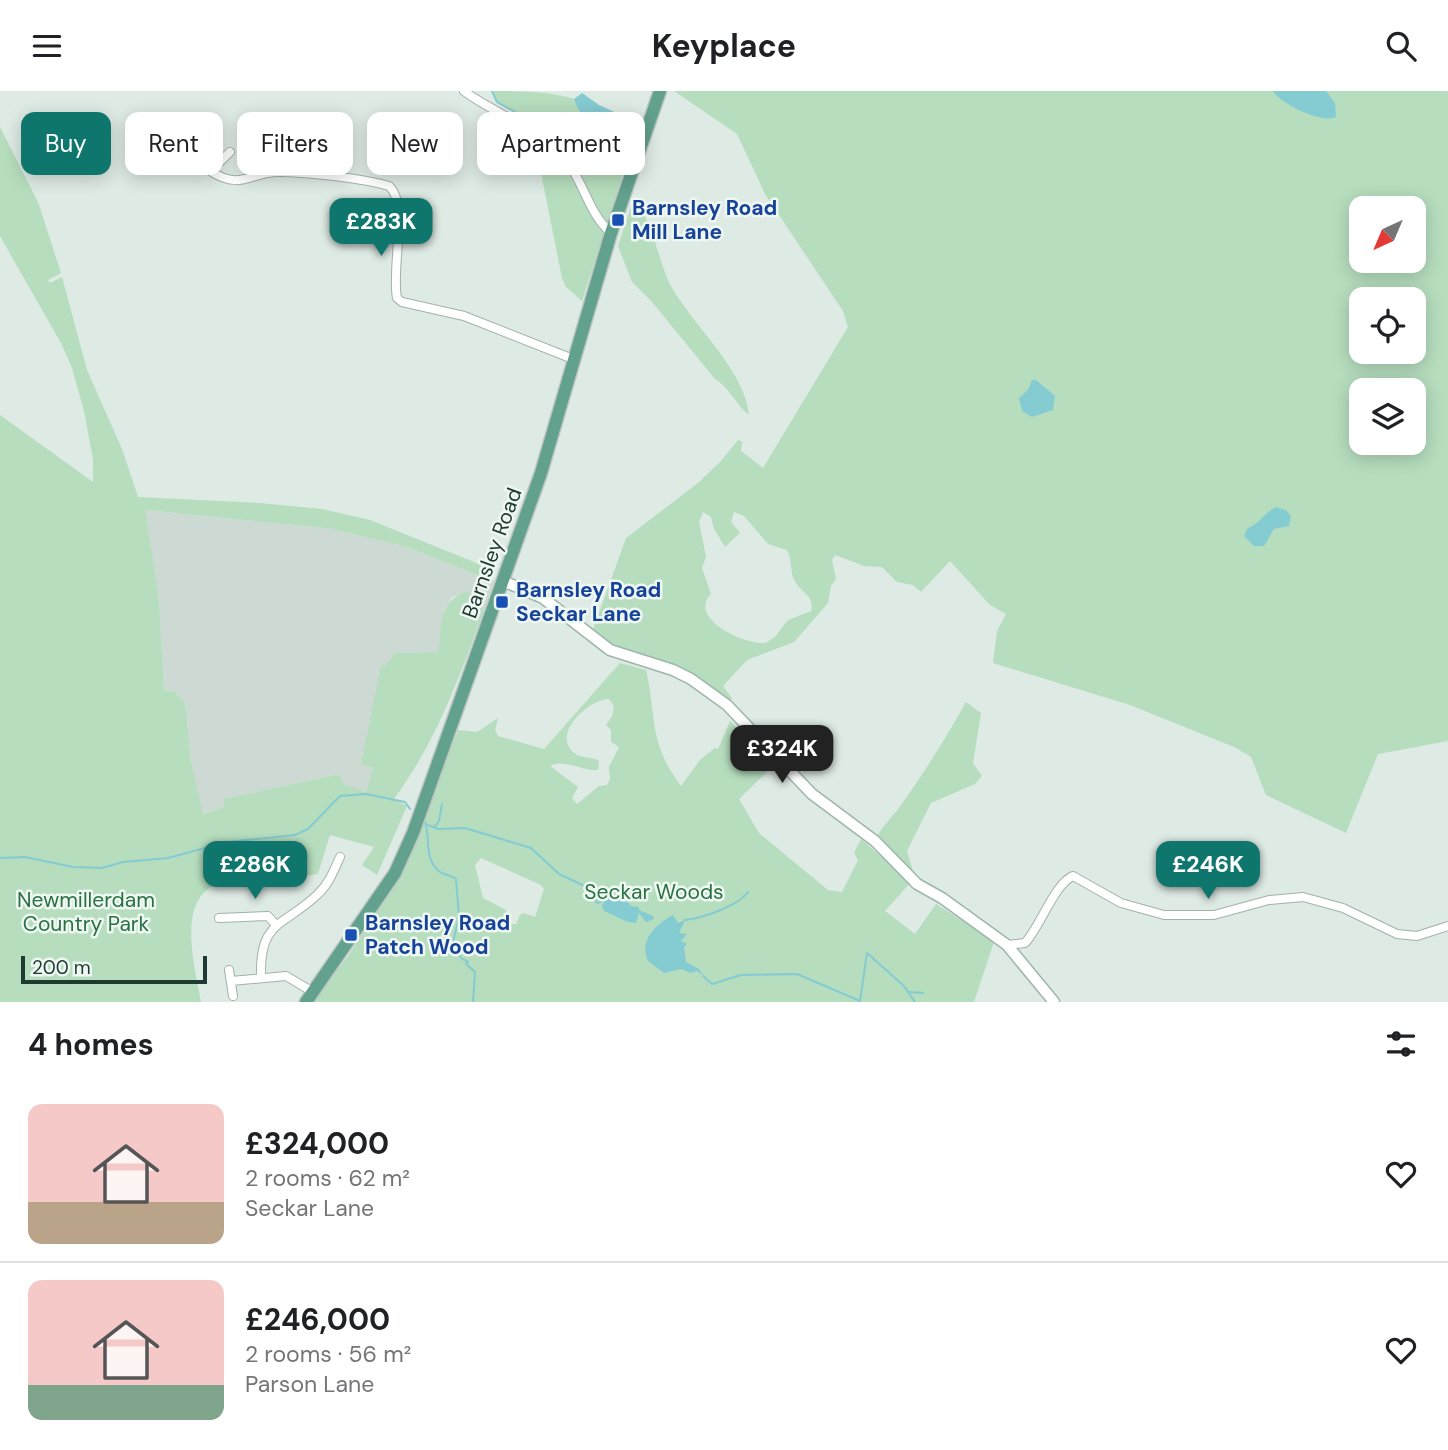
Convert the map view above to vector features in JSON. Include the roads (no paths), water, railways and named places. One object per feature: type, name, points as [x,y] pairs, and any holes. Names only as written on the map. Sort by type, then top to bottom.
[{"type":"main road","name":"Barnsley Road","points":[[309,997],[395,873],[405,854],[541,473],[611,233],[660,91]]},
{"type":"street","points":[[464,91],[482,105],[550,143],[563,155],[600,223],[611,233]]},
{"type":"street","points":[[230,152],[210,171],[229,181],[239,182],[281,171],[389,186],[397,197],[400,212],[395,273],[397,298],[402,302],[464,316],[573,359]]},
{"type":"street","points":[[503,580],[542,598],[610,650],[631,659],[673,670],[709,691],[727,705],[812,794],[875,841],[916,884],[942,898],[1007,945],[1054,1002]]},
{"type":"street","points":[[261,978],[261,952],[276,925],[323,889],[340,857]]},
{"type":"street","points":[[1007,945],[1025,943],[1039,926],[1064,880],[1073,876],[1121,902],[1164,915],[1214,915],[1269,900],[1303,897],[1343,908],[1396,934],[1417,936],[1448,926]]},
{"type":"street","points":[[219,918],[268,916],[276,925]]},
{"type":"street","points":[[229,970],[233,996]]},
{"type":"street","points":[[231,981],[286,976],[309,997]]},
{"type":"water","points":[[1273,91],[1326,91],[1335,103],[1336,117],[1321,118],[1302,111],[1284,102]]},
{"type":"water","points":[[582,93],[615,112],[581,112],[574,99]]},
{"type":"water","points":[[1032,380],[1036,380],[1055,396],[1053,410],[1032,417],[1022,411],[1019,398],[1028,390]]},
{"type":"water","points":[[1276,507],[1286,510],[1291,516],[1289,526],[1274,529],[1264,546],[1254,546],[1244,536],[1247,529]]},
{"type":"water","points":[[611,896],[639,907],[639,910],[654,919],[646,922],[639,913],[636,923],[628,922],[604,911],[602,906],[607,897]]},
{"type":"water","points":[[673,915],[678,923],[685,920],[679,933],[687,934],[681,941],[687,944],[684,947],[686,962],[699,969],[703,976],[697,971],[690,973],[682,969],[664,973],[648,961],[646,946],[650,934],[660,923]]},
{"type":"waterway","points":[[492,91],[497,102],[515,112]]},
{"type":"waterway","points":[[0,858],[25,857],[73,867],[102,868],[123,862],[168,858],[227,842],[295,835],[308,829],[340,796],[366,794],[405,802],[410,809]]},
{"type":"waterway","points":[[435,826],[439,821],[442,804]]},
{"type":"waterway","points":[[425,822],[431,861],[440,872],[456,879],[459,916],[453,943],[461,958],[468,962],[466,964],[475,972],[473,1002]]},
{"type":"waterway","points":[[428,825],[438,829],[465,828],[531,848],[559,874],[591,889],[597,903],[605,900]]},
{"type":"waterway","points":[[685,920],[720,911],[748,892]]},
{"type":"waterway","points":[[703,976],[712,984],[741,975],[797,974],[860,1001],[867,953],[904,986],[915,1002]]},
{"type":"waterway","points":[[910,992],[923,993]]},
{"type":"place","name":"Barnsley Road Mill Lane","points":[[618,220]]},
{"type":"place","name":"Barnsley Road Seckar Lane","points":[[502,602]]},
{"type":"place","name":"Barnsley Road Patch Wood","points":[[351,935]]},
{"type":"park label","name":"Seckar Woods","points":[[654,892]]},
{"type":"park label","name":"Newmillerdam Country Park","points":[[86,912]]}]
